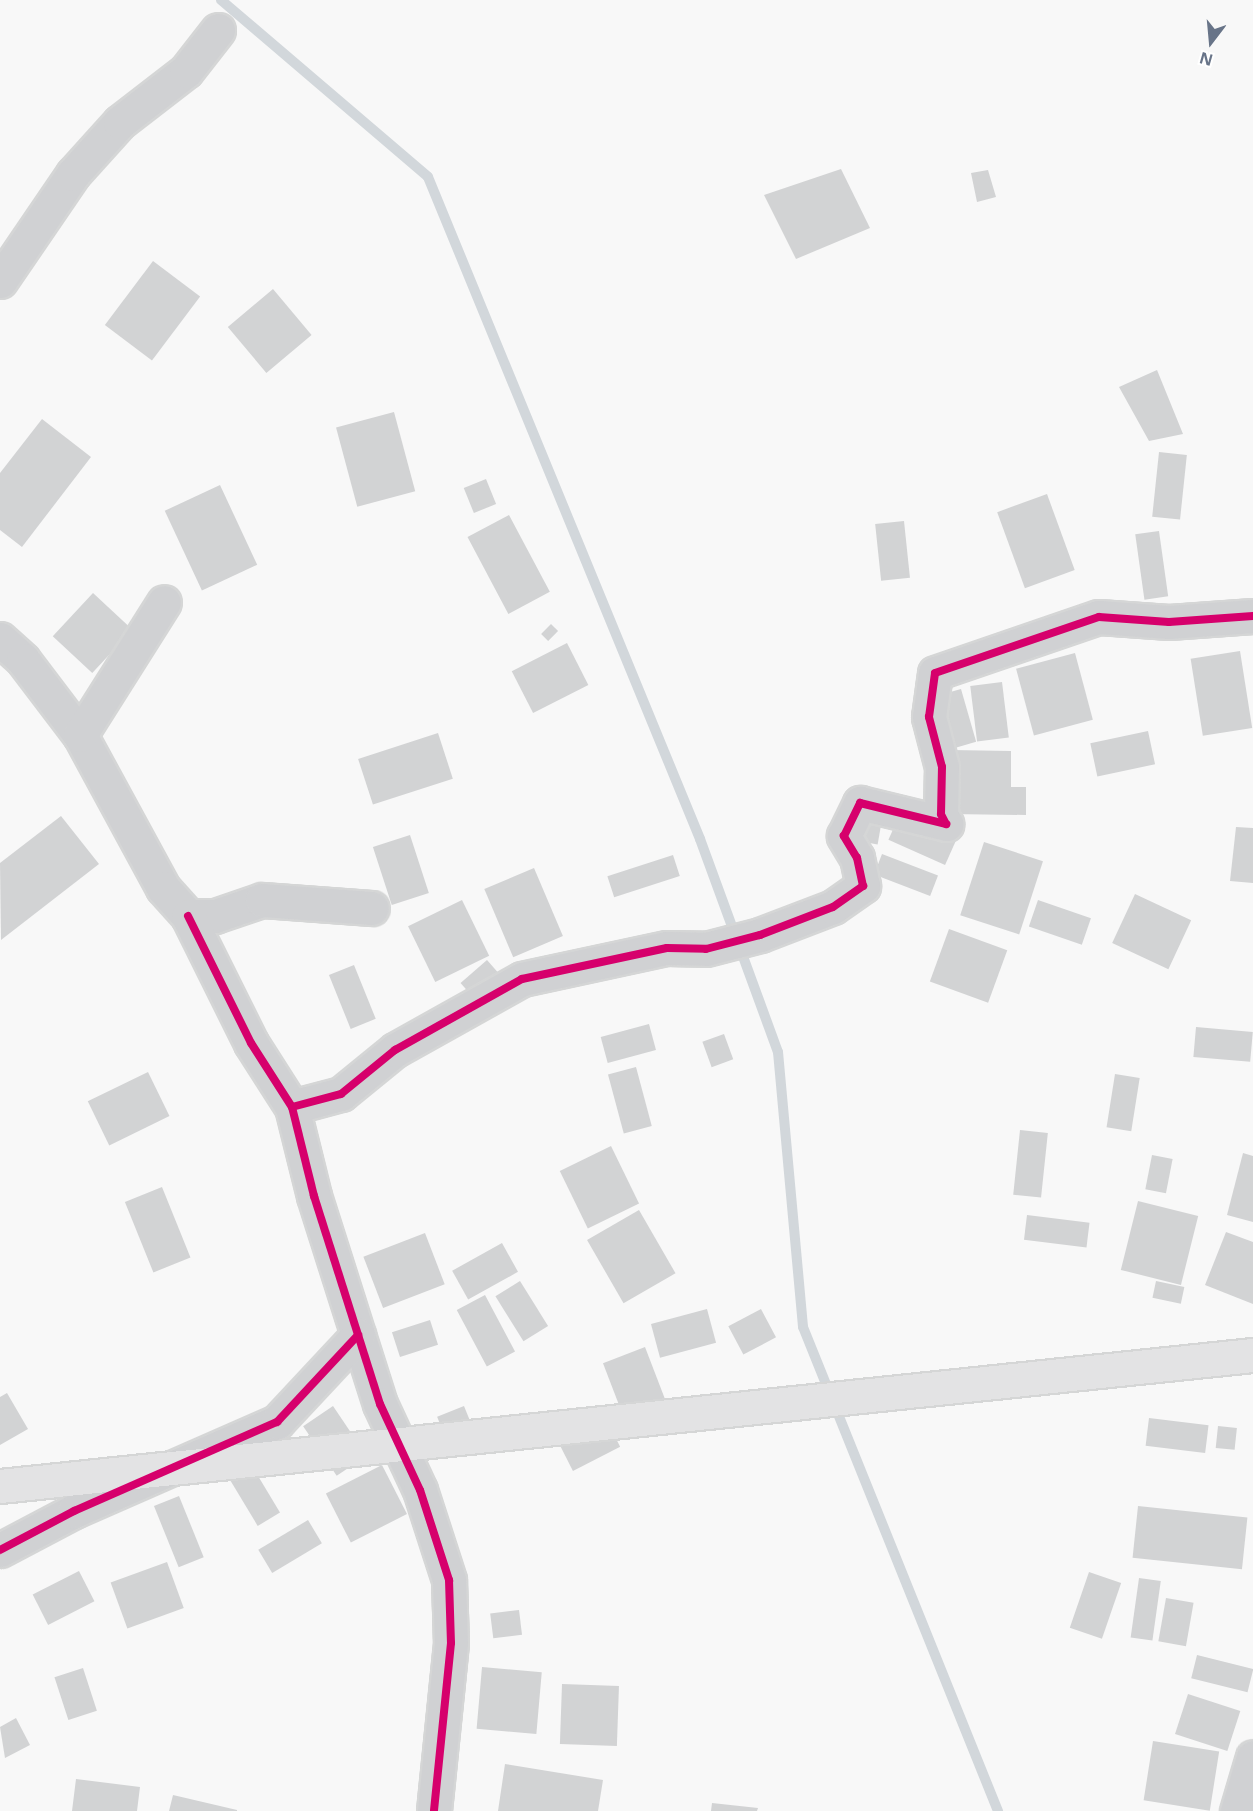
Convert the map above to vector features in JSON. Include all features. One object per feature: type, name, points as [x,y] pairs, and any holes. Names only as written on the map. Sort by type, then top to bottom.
[{"type":"highway","points":[[0,1486],[1253,1355]]},
{"type":"street","points":[[0,282],[74,174],[120,122],[186,71],[218,30]]},
{"type":"street","points":[[80,735],[164,602]]},
{"type":"street","points":[[292,1107],[341,1094],[395,1050],[522,979],[667,948],[706,949],[833,907],[863,886],[857,858],[844,836],[860,803],[946,824],[941,814],[942,767],[929,717],[935,672],[1099,617],[1169,622],[1253,616]]},
{"type":"street","points":[[0,639],[23,660],[80,735],[163,888],[188,916],[252,1042],[292,1107],[314,1196],[380,1404],[420,1490],[449,1580],[451,1643],[434,1811]]},
{"type":"street","points":[[188,916],[215,916],[261,900],[372,908]]},
{"type":"street","points":[[0,1550],[74,1511],[277,1422],[358,1335]]},
{"type":"street","points":[[1237,1811],[1253,1757]]},
{"type":"building","points":[[841,169],[870,228],[796,259],[764,195]]},
{"type":"building","points":[[988,170],[996,197],[977,202],[971,173]]},
{"type":"building","points":[[153,261],[200,297],[152,360],[105,325]]},
{"type":"building","points":[[273,289],[312,335],[266,373],[228,327]]},
{"type":"building","points":[[1157,370],[1183,434],[1149,441],[1119,387]]},
{"type":"building","points":[[394,412],[415,491],[357,507],[336,428]]},
{"type":"building","points":[[42,419],[91,457],[22,547],[0,530],[0,473]]},
{"type":"building","points":[[1159,452],[1187,455],[1180,520],[1152,517]]},
{"type":"building","points":[[486,479],[496,504],[474,513],[464,488]]},
{"type":"building","points":[[220,485],[257,565],[202,591],[165,511]]},
{"type":"building","points":[[1047,494],[1075,570],[1025,588],[997,512]]},
{"type":"building","points":[[509,515],[550,592],[508,614],[468,537]]},
{"type":"building","points":[[904,521],[910,578],[881,581],[875,524]]},
{"type":"building","points":[[1159,531],[1168,596],[1144,600],[1135,534]]},
{"type":"building","points":[[93,593],[132,630],[92,673],[53,636]]},
{"type":"building","points":[[551,624],[558,631],[548,641],[541,634]]},
{"type":"building","points":[[567,643],[588,685],[533,713],[512,671]]},
{"type":"building","points":[[1240,651],[1252,728],[1203,736],[1191,659]]},
{"type":"building","points":[[1075,653],[1093,720],[1034,735],[1016,669]]},
{"type":"building","points":[[1002,682],[1009,738],[977,741],[970,686]]},
{"type":"building","points":[[961,689],[976,742],[953,748],[938,696]]},
{"type":"building","points":[[1148,731],[1155,764],[1097,777],[1090,743]]},
{"type":"building","points":[[438,733],[453,779],[373,805],[358,759]]},
{"type":"building","points":[[951,750],[1011,751],[1011,787],[1026,787],[1026,815],[950,814]]},
{"type":"building","points":[[861,812],[883,816],[878,844],[856,841]]},
{"type":"building","points":[[61,816],[99,864],[1,940],[0,863]]},
{"type":"building","points":[[899,816],[956,841],[945,865],[888,840]]},
{"type":"building","points":[[1236,827],[1253,828],[1253,883],[1230,881]]},
{"type":"building","points":[[410,835],[429,893],[392,905],[373,847]]},
{"type":"building","points":[[984,842],[1043,861],[1019,934],[960,915]]},
{"type":"building","points":[[882,854],[938,876],[930,896],[874,875]]},
{"type":"building","points":[[673,855],[680,876],[614,897],[607,876]]},
{"type":"building","points":[[534,868],[563,936],[513,957],[484,889]]},
{"type":"building","points":[[1135,894],[1191,920],[1168,969],[1112,943]]},
{"type":"building","points":[[462,900],[489,956],[435,982],[408,926]]},
{"type":"building","points":[[1038,900],[1091,918],[1082,945],[1029,926]]},
{"type":"building","points":[[949,929],[1007,950],[988,1003],[930,982]]},
{"type":"building","points":[[487,960],[502,977],[476,1000],[461,983]]},
{"type":"building","points":[[354,965],[376,1019],[351,1029],[329,975]]},
{"type":"building","points":[[649,1024],[656,1050],[608,1063],[601,1037]]},
{"type":"building","points":[[1196,1027],[1253,1032],[1250,1062],[1193,1057]]},
{"type":"building","points":[[724,1034],[733,1059],[712,1067],[702,1042]]},
{"type":"building","points":[[636,1067],[652,1126],[624,1133],[608,1075]]},
{"type":"building","points":[[148,1072],[169,1116],[109,1145],[88,1101]]},
{"type":"building","points":[[1115,1074],[1140,1078],[1131,1131],[1107,1127]]},
{"type":"building","points":[[1020,1130],[1048,1133],[1041,1198],[1013,1195]]},
{"type":"building","points":[[611,1146],[639,1204],[588,1229],[560,1171]]},
{"type":"building","points":[[1243,1153],[1253,1156],[1253,1222],[1227,1215]]},
{"type":"building","points":[[1152,1155],[1173,1159],[1166,1193],[1145,1189]]},
{"type":"building","points":[[162,1187],[190,1257],[153,1272],[125,1202]]},
{"type":"building","points":[[1138,1201],[1198,1216],[1181,1285],[1121,1270]]},
{"type":"building","points":[[639,1210],[676,1273],[624,1303],[587,1240]]},
{"type":"building","points":[[1027,1215],[1090,1223],[1086,1247],[1024,1240]]},
{"type":"building","points":[[1226,1232],[1253,1242],[1253,1304],[1205,1285]]},
{"type":"building","points":[[425,1233],[445,1284],[383,1308],[363,1257]]},
{"type":"building","points":[[502,1243],[518,1272],[468,1299],[452,1271]]},
{"type":"building","points":[[520,1281],[548,1326],[523,1341],[495,1296]]},
{"type":"building","points":[[1156,1281],[1184,1287],[1181,1304],[1152,1298]]},
{"type":"building","points":[[485,1295],[515,1352],[487,1367],[457,1310]]},
{"type":"building","points":[[707,1309],[716,1343],[660,1358],[651,1324]]},
{"type":"building","points":[[761,1309],[776,1337],[743,1355],[728,1326]]},
{"type":"building","points":[[430,1320],[438,1345],[400,1357],[392,1332]]},
{"type":"building","points":[[645,1347],[669,1410],[627,1426],[603,1363]]},
{"type":"building","points":[[7,1393],[28,1429],[0,1445],[0,1397]]},
{"type":"building","points":[[333,1406],[367,1456],[337,1476],[303,1426]]},
{"type":"building","points":[[464,1406],[476,1435],[449,1446],[437,1417]]},
{"type":"building","points":[[1149,1418],[1209,1425],[1205,1453],[1146,1446]]},
{"type":"building","points":[[607,1421],[620,1447],[573,1471],[560,1445]]},
{"type":"building","points":[[1218,1426],[1237,1428],[1235,1450],[1216,1448]]},
{"type":"building","points":[[246,1456],[280,1513],[258,1526],[224,1469]]},
{"type":"building","points":[[382,1465],[407,1514],[351,1543],[326,1494]]},
{"type":"building","points":[[179,1496],[204,1557],[179,1567],[154,1506]]},
{"type":"building","points":[[1138,1506],[1247,1517],[1242,1569],[1133,1558]]},
{"type":"building","points":[[308,1520],[322,1543],[272,1573],[258,1550]]},
{"type":"building","points":[[167,1562],[184,1608],[127,1629],[111,1583]]},
{"type":"building","points":[[79,1571],[94,1601],[48,1625],[33,1595]]},
{"type":"building","points":[[1089,1572],[1121,1583],[1102,1639],[1070,1628]]},
{"type":"building","points":[[1139,1578],[1161,1581],[1152,1640],[1131,1637]]},
{"type":"building","points":[[1166,1598],[1194,1603],[1186,1646],[1158,1641]]},
{"type":"building","points":[[519,1610],[522,1635],[493,1638],[490,1614]]},
{"type":"building","points":[[1197,1655],[1253,1669],[1247,1692],[1191,1678]]},
{"type":"building","points":[[482,1667],[542,1672],[536,1734],[477,1729]]},
{"type":"building","points":[[83,1668],[97,1711],[68,1720],[54,1677]]},
{"type":"building","points":[[562,1684],[619,1686],[617,1746],[560,1744]]},
{"type":"building","points":[[1188,1694],[1240,1711],[1227,1751],[1175,1734]]},
{"type":"building","points":[[16,1718],[30,1745],[5,1758],[0,1727]]},
{"type":"building","points":[[1153,1741],[1219,1751],[1210,1811],[1144,1800]]},
{"type":"building","points":[[505,1764],[603,1780],[598,1811],[498,1811]]},
{"type":"building","points":[[76,1779],[140,1787],[137,1811],[72,1811]]},
{"type":"building","points":[[173,1795],[237,1810],[237,1811],[169,1811]]},
{"type":"building","points":[[712,1803],[758,1808],[757,1811],[711,1811]]},
{"type":"waterway","points":[[221,0],[428,177],[700,839],[778,1052],[803,1327],[998,1811]]},
{"type":"cycle path","points":[[188,916],[251,1043],[292,1107],[341,1094],[395,1050],[522,979],[667,948],[706,949],[760,935],[833,907],[863,886],[857,858],[844,836],[860,803],[946,824],[941,814],[942,767],[929,717],[935,673],[1099,617],[1169,622],[1253,616]]},
{"type":"cycle path","points":[[292,1107],[314,1196],[380,1404],[420,1490],[449,1580],[451,1643],[434,1811]]},
{"type":"cycle path","points":[[0,1550],[74,1511],[277,1422],[358,1335]]}]
